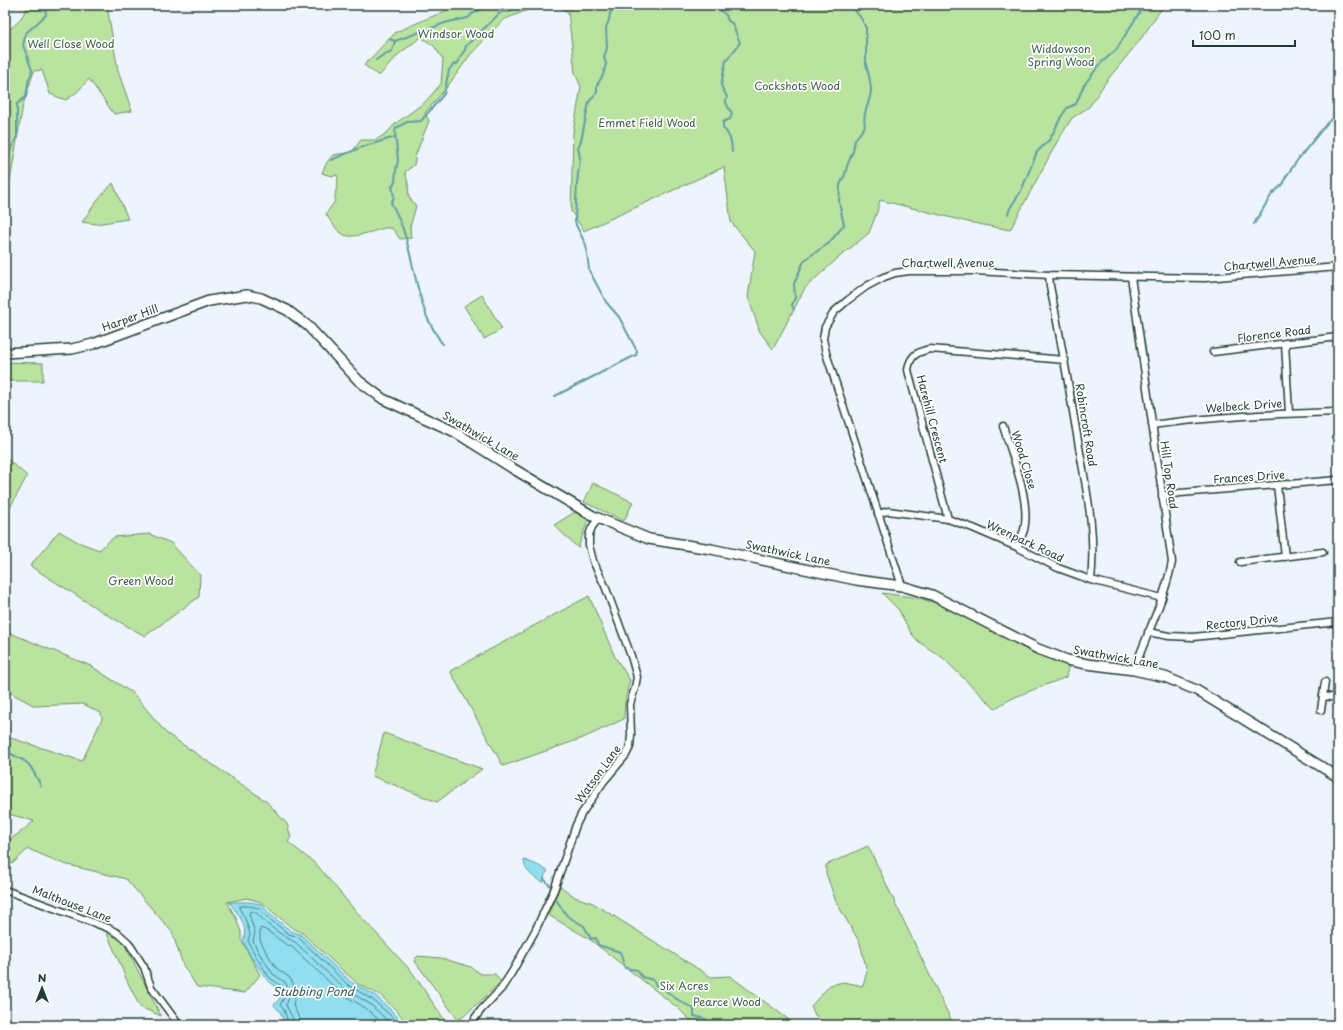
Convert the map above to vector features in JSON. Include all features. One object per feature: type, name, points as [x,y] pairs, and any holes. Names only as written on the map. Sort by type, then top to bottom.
[{"type":"street","name":"Chartwell Avenue","points":[[902,586],[828,360],[823,339],[825,327],[834,312],[867,286],[895,273],[909,271],[975,271],[1050,275],[1205,278],[1338,267]]},
{"type":"street","name":"Robincroft Road","points":[[1050,275],[1050,286],[1065,360],[1092,522],[1091,580]]},
{"type":"street","name":"Hill Top Road","points":[[1130,277],[1172,562],[1162,598],[1134,670]]},
{"type":"street","name":"Harper Hill","points":[[5,353],[72,349],[93,344],[209,301],[248,295],[261,298]]},
{"type":"street","name":"Swathwick Lane","points":[[261,298],[287,310],[308,326],[359,380],[383,399],[455,432],[512,468],[599,518],[649,539],[711,549],[856,580],[902,586],[932,595],[1038,649],[1067,660],[1134,670],[1165,678],[1196,690],[1338,776]]},
{"type":"street","name":"Florence Road","points":[[1213,352],[1338,337]]},
{"type":"street","points":[[1285,343],[1289,414]]},
{"type":"street","name":"Harehill Crescent","points":[[948,519],[908,370],[910,362],[920,351],[930,349],[1065,360]]},
{"type":"street","name":"Welbeck Drive","points":[[1152,425],[1181,420],[1338,412]]},
{"type":"street","name":"Wood Close","points":[[1003,426],[1024,497],[1024,530],[1017,547]]},
{"type":"street","name":"Frances Drive","points":[[1162,496],[1180,493],[1338,480]]},
{"type":"street","points":[[1277,485],[1285,557]]},
{"type":"street","name":"Wrenpark Road","points":[[878,514],[888,510],[948,519],[974,528],[1017,547],[1058,568],[1091,580],[1162,598]]},
{"type":"street","name":"Watson Lane","points":[[474,1025],[475,1018],[500,989],[512,972],[535,931],[554,890],[576,825],[582,813],[630,747],[630,704],[637,677],[631,656],[605,586],[593,561],[589,544],[589,535],[599,518]]},
{"type":"street","points":[[1240,562],[1323,552]]},
{"type":"street","name":"Rectory Drive","points":[[1148,632],[1169,636],[1193,637],[1338,622]]},
{"type":"street","points":[[1321,710],[1325,682]]},
{"type":"street","points":[[1323,696],[1338,698]]},
{"type":"street","name":"Malthouse Lane","points":[[5,890],[108,928],[119,934],[128,942],[144,967],[151,987],[179,1025]]},
{"type":"green space","name":"Well Close Wood","points":[[29,5],[107,5],[118,71],[132,111],[114,114],[89,79],[77,92],[66,100],[50,94],[42,70],[34,71],[23,105],[8,193],[5,193],[5,34],[19,21]]},
{"type":"green space","name":"Windsor Wood","points":[[459,5],[551,5],[535,7],[503,20],[471,54],[447,87],[425,113],[429,121],[416,154],[414,165],[405,172],[408,183],[409,197],[416,206],[410,227],[411,238],[400,239],[393,229],[387,228],[353,236],[342,234],[326,214],[335,201],[338,182],[337,175],[331,176],[322,173],[327,162],[333,155],[352,152],[361,140],[376,140],[425,102],[441,84],[443,59],[434,46],[421,37],[399,54],[379,76],[364,65],[396,32]]},
{"type":"green space","points":[[557,5],[1164,5],[1140,40],[1105,83],[1089,107],[1072,118],[1057,142],[1010,230],[968,222],[880,200],[869,233],[805,288],[773,349],[760,332],[748,297],[755,251],[731,222],[724,167],[584,231],[571,211],[573,132],[581,87],[575,73],[568,12]]},
{"type":"green space","points":[[113,183],[128,219],[96,224],[82,222],[99,198]]},
{"type":"green space","points":[[482,295],[502,329],[484,339],[464,306]]},
{"type":"green space","points":[[5,362],[43,363],[43,381],[5,381]]},
{"type":"green space","points":[[5,457],[27,476],[5,517]]},
{"type":"green space","points":[[593,483],[633,502],[624,521],[584,502]]},
{"type":"green space","points":[[575,512],[588,520],[578,548],[554,525]]},
{"type":"green space","name":"Green Wood","points":[[59,531],[78,542],[99,550],[114,537],[149,534],[171,543],[200,575],[199,597],[145,636],[109,616],[30,566]]},
{"type":"green space","points":[[882,593],[919,598],[939,604],[977,622],[1035,654],[1069,666],[1066,677],[1009,700],[995,709],[943,658],[919,642],[911,633],[898,609]]},
{"type":"green space","points":[[589,596],[615,657],[630,680],[624,709],[624,719],[583,738],[503,766],[450,671]]},
{"type":"green space","points":[[5,631],[91,666],[134,694],[166,733],[266,801],[287,824],[291,837],[288,842],[317,865],[353,908],[412,972],[448,1025],[408,1025],[398,1012],[380,995],[358,984],[301,932],[292,928],[261,902],[247,898],[227,902],[236,918],[241,932],[241,939],[260,975],[245,993],[197,987],[183,965],[172,932],[126,879],[64,864],[28,849],[12,864],[5,858],[5,848],[7,843],[34,821],[5,813],[5,736],[82,761],[102,719],[101,713],[83,704],[35,706],[5,690]]},
{"type":"green space","points":[[384,733],[482,769],[437,802],[372,776]]},
{"type":"green space","points":[[868,846],[954,1025],[827,1025],[815,1015],[811,1006],[830,985],[844,982],[863,986],[867,971],[860,943],[836,902],[826,873],[826,865]]},
{"type":"green space","name":"Six Acres","points":[[560,886],[575,897],[593,903],[711,977],[730,976],[796,1025],[695,1025],[678,1008],[588,938],[548,915]]},
{"type":"green space","points":[[106,931],[123,941],[161,1016],[140,1007]]},
{"type":"green space","points":[[418,956],[441,958],[471,967],[481,974],[495,974],[501,982],[458,1020],[414,960]]},
{"type":"water","points":[[524,860],[548,871],[545,875],[543,883],[528,871],[524,864]]},
{"type":"water","name":"Stubbing Pond","points":[[229,902],[249,902],[261,904],[271,915],[291,931],[300,934],[351,982],[376,996],[404,1025],[286,1025],[280,1012],[274,1005],[280,998],[279,989],[267,980],[251,957],[243,941],[245,930],[242,920]]},
{"type":"waterway","points":[[5,167],[11,148],[17,137],[17,104],[26,97],[32,70],[23,45],[26,33],[46,15],[45,5]]},
{"type":"waterway","points":[[376,60],[392,51],[395,41],[448,22],[468,18],[472,14],[489,5]]},
{"type":"waterway","points":[[443,344],[435,333],[427,317],[418,288],[408,245],[398,216],[391,203],[394,197],[392,186],[395,182],[398,160],[395,132],[396,128],[407,122],[421,121],[444,94],[449,70],[453,65],[458,63],[466,46],[501,12],[510,12],[511,10],[528,5]]},
{"type":"waterway","points":[[555,396],[636,355],[637,351],[619,317],[606,302],[589,270],[586,245],[575,220],[580,158],[578,147],[581,141],[589,102],[597,92],[597,85],[603,75],[606,64],[604,57],[607,48],[606,28],[610,13],[617,5]]},
{"type":"waterway","points":[[713,5],[726,15],[728,21],[732,23],[740,43],[726,61],[721,85],[727,97],[726,103],[732,114],[730,119],[723,122],[723,128],[732,145],[732,152]]},
{"type":"waterway","points":[[794,310],[792,305],[795,298],[794,284],[803,263],[807,258],[828,244],[844,225],[839,202],[840,185],[853,151],[855,140],[865,126],[865,112],[871,91],[866,65],[866,28],[861,18],[853,8],[853,5]]},
{"type":"waterway","points":[[1008,214],[1010,208],[1021,191],[1037,152],[1050,139],[1067,108],[1076,104],[1084,85],[1101,63],[1116,50],[1144,5]]},
{"type":"waterway","points":[[389,39],[395,41]]},
{"type":"waterway","points":[[1254,224],[1272,194],[1284,183],[1285,178],[1299,158],[1328,122],[1338,115]]},
{"type":"waterway","points":[[331,160],[362,147],[395,137]]},
{"type":"waterway","points":[[5,748],[7,751],[29,765],[41,786]]},
{"type":"waterway","points":[[544,879],[551,887],[550,892]]},
{"type":"waterway","points":[[557,901],[567,916],[584,926],[591,939],[596,938],[598,945],[620,952],[625,968],[637,970],[642,977],[653,980],[657,987],[664,989],[675,998],[694,1009],[694,1016],[706,1019],[707,1025]]},
{"type":"park label","name":"Widdowson Spring Wood","points":[[1061,55]]},
{"type":"park label","name":"Cockshots Wood","points":[[797,86]]},
{"type":"park label","name":"Emmet Field Wood","points":[[647,123]]},
{"type":"park label","name":"Pearce Wood","points":[[727,1002]]}]
